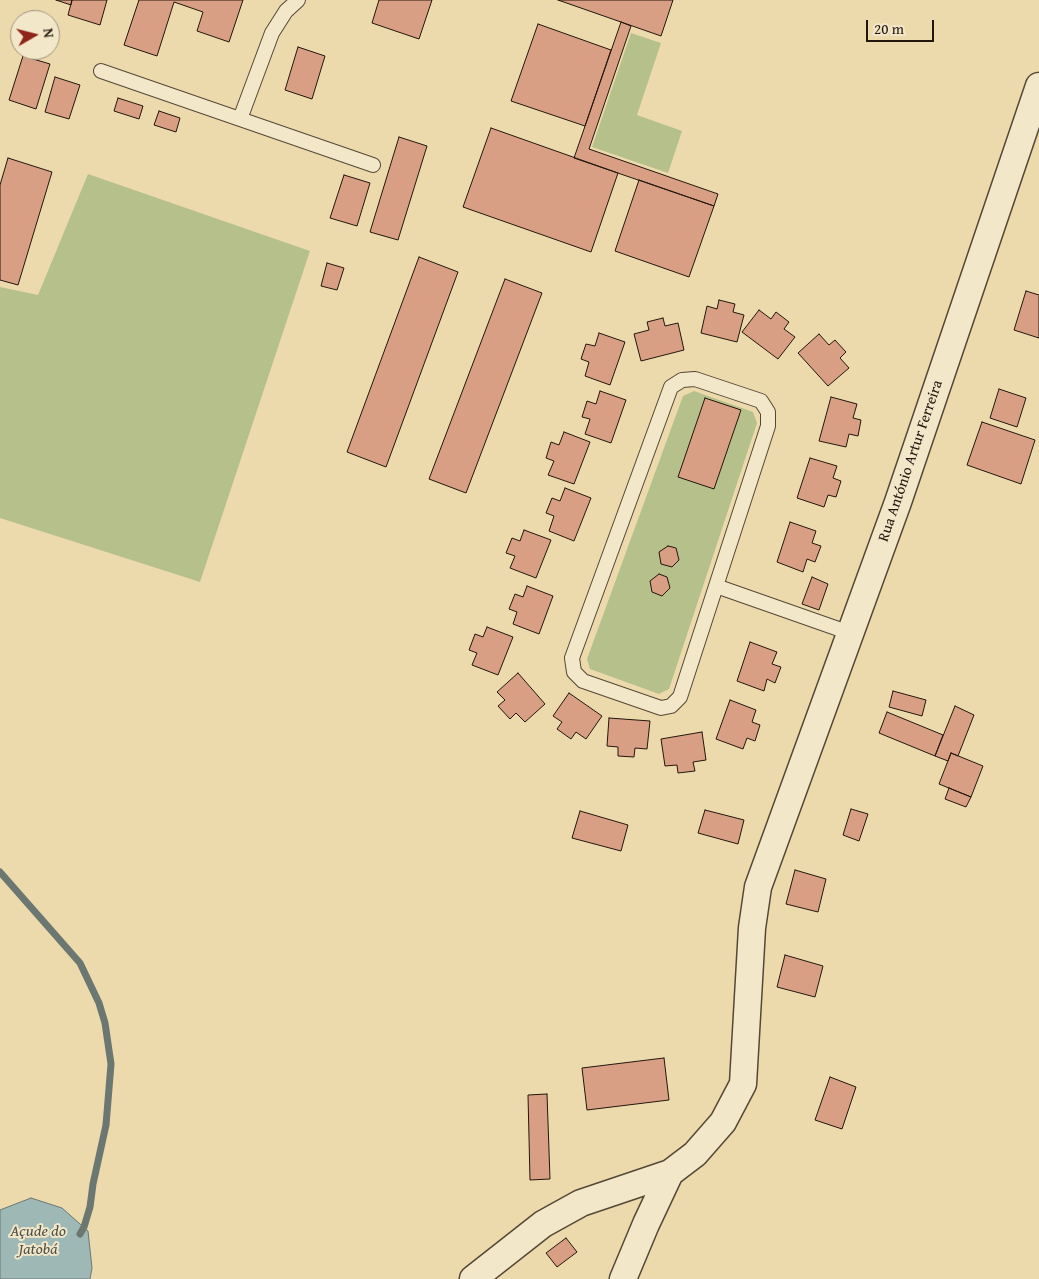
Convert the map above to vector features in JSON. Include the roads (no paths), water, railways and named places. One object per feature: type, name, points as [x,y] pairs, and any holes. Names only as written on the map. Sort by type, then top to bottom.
[{"type":"street","name":"Rua António Artur Ferreira","points":[[670,1173],[695,1154],[723,1122],[743,1084],[752,928],[758,887],[901,492],[1039,86]]},
{"type":"street","points":[[473,1279],[544,1224],[581,1203],[670,1173]]},
{"type":"street","points":[[623,1279],[670,1173]]},
{"type":"lane","points":[[240,119],[272,33],[286,11],[298,0]]},
{"type":"lane","points":[[101,71],[373,165]]},
{"type":"lane","points":[[695,379],[761,401],[768,412],[768,426],[716,586],[680,697],[671,706],[661,708],[583,681],[574,672],[572,658],[668,395],[671,387],[682,380],[695,379]]},
{"type":"lane","points":[[716,586],[850,633]]},
{"type":"water","name":"Açude do Jatobá","points":[[31,1198],[62,1208],[88,1231],[92,1268],[90,1279],[0,1279],[0,1210]]},
{"type":"waterway","points":[[0,872],[80,963],[99,1003],[105,1023],[111,1064],[106,1125],[90,1207],[80,1234]]}]
